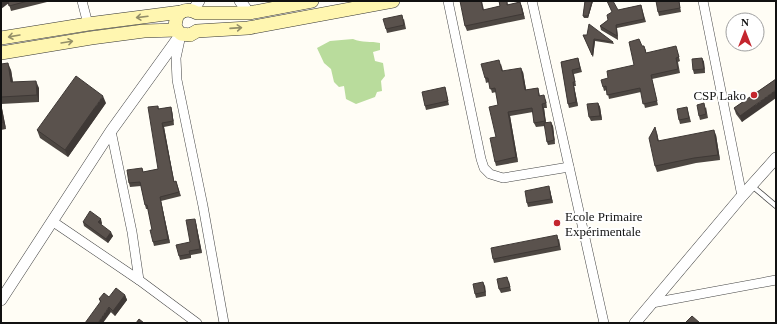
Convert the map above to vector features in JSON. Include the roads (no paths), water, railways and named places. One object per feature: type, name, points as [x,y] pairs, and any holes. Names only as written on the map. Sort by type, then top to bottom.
[{"type":"main road","points":[[1,38],[192,9],[249,13],[312,1]]},
{"type":"main road","points":[[1,53],[144,31],[179,32],[190,35],[198,31],[255,27],[393,1]]},
{"type":"main road","points":[[192,9],[200,20],[200,28],[198,31]]},
{"type":"main road","points":[[179,32],[175,25],[177,16],[192,9]]},
{"type":"street","points":[[82,1],[88,24]]},
{"type":"street","points":[[240,1],[249,13]]},
{"type":"street","points":[[448,1],[484,168],[490,174],[503,178],[569,167]]},
{"type":"street","points":[[532,1],[604,323]]},
{"type":"street","points":[[703,1],[742,196]]},
{"type":"street","points":[[1,300],[111,130],[179,32]]},
{"type":"street","points":[[179,32],[176,58],[177,80],[224,323]]},
{"type":"street","points":[[111,130],[132,232],[139,280]]},
{"type":"street","points":[[638,322],[652,303],[751,185],[776,158]]},
{"type":"street","points":[[52,221],[139,280],[197,323]]},
{"type":"street","points":[[652,303],[776,280]]},
{"type":"lane","points":[[751,185],[776,206]]},
{"type":"place","name":"CSP Lako","points":[[754,95]]},
{"type":"place","name":"Ecole Primaire Expérimentale","points":[[557,223]]}]
